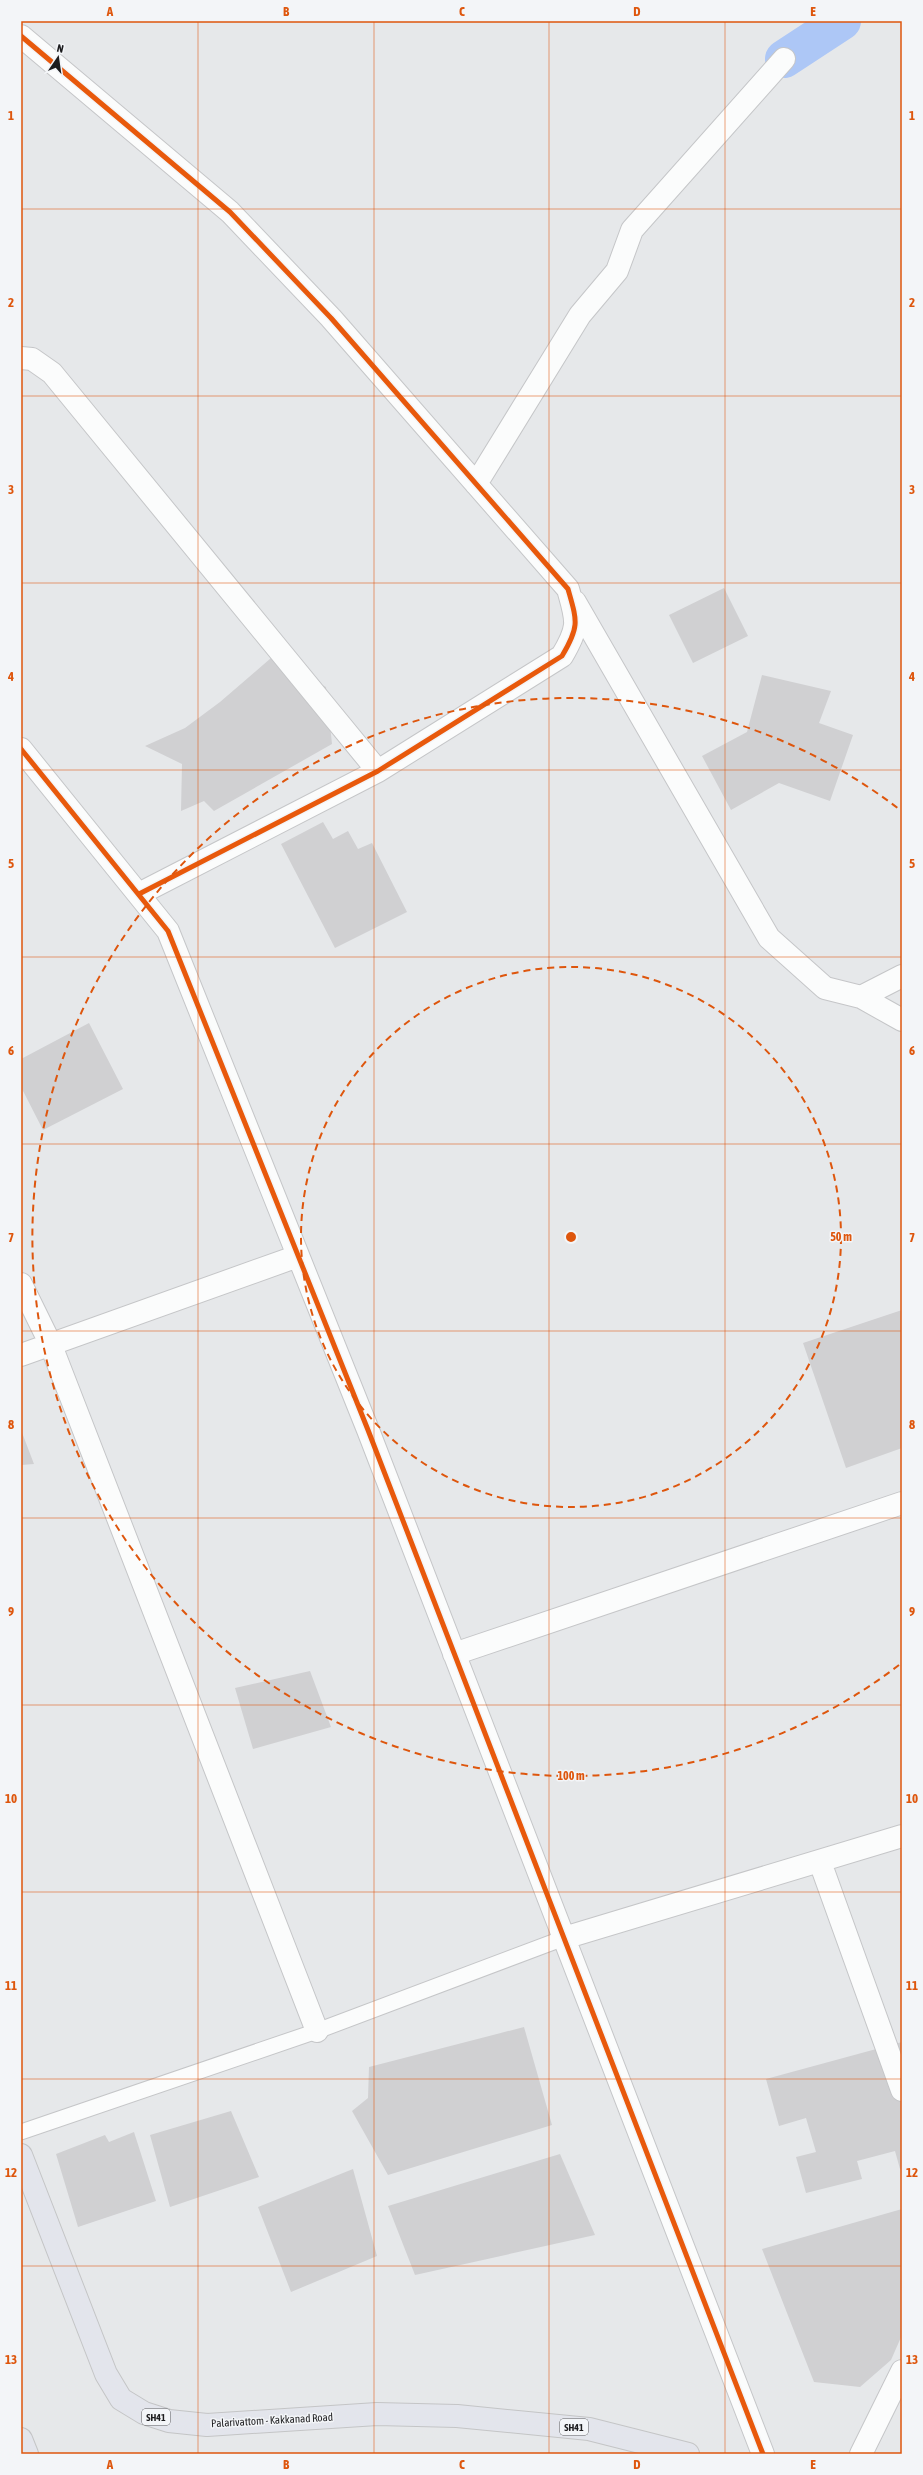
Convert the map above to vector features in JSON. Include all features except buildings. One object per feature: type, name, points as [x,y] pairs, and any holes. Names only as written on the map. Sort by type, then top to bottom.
[{"type":"main road","name":"Palarivattom - Kakkanad Road","points":[[21,2155],[106,2374],[121,2399],[144,2413],[169,2421],[207,2425],[377,2414],[458,2416],[589,2429],[688,2454]]},
{"type":"main road","points":[[21,2439],[27,2454]]},
{"type":"street","points":[[21,36],[230,212],[331,318],[568,589],[769,938],[825,988],[861,997],[902,1020]]},
{"type":"street","points":[[476,484],[580,315],[616,272],[632,230],[784,59]]},
{"type":"street","points":[[21,358],[32,359],[52,372],[378,771]]},
{"type":"street","points":[[138,894],[378,771],[562,656],[575,635],[575,614],[568,589]]},
{"type":"street","points":[[21,748],[168,931],[298,1256],[454,1654],[764,2454]]},
{"type":"street","points":[[861,997],[902,976]]},
{"type":"street","points":[[21,1354],[298,1256]]},
{"type":"street","points":[[21,1284],[50,1343],[317,2031]]},
{"type":"street","points":[[454,1654],[902,1503]]},
{"type":"street","points":[[564,1938],[820,1862],[902,1836]]},
{"type":"street","points":[[820,1862],[901,2085]]},
{"type":"street","points":[[861,2454],[902,2371]]},
{"type":"lane","points":[[21,2132],[317,2031],[564,1938]]},
{"type":"waterway","points":[[784,59],[842,21]]},
{"type":"cycle path","points":[[21,36],[230,212],[331,318],[568,589],[575,616],[572,637],[562,656],[378,771],[139,894]]},
{"type":"cycle path","points":[[21,749],[168,931],[368,1430],[763,2454]]}]
